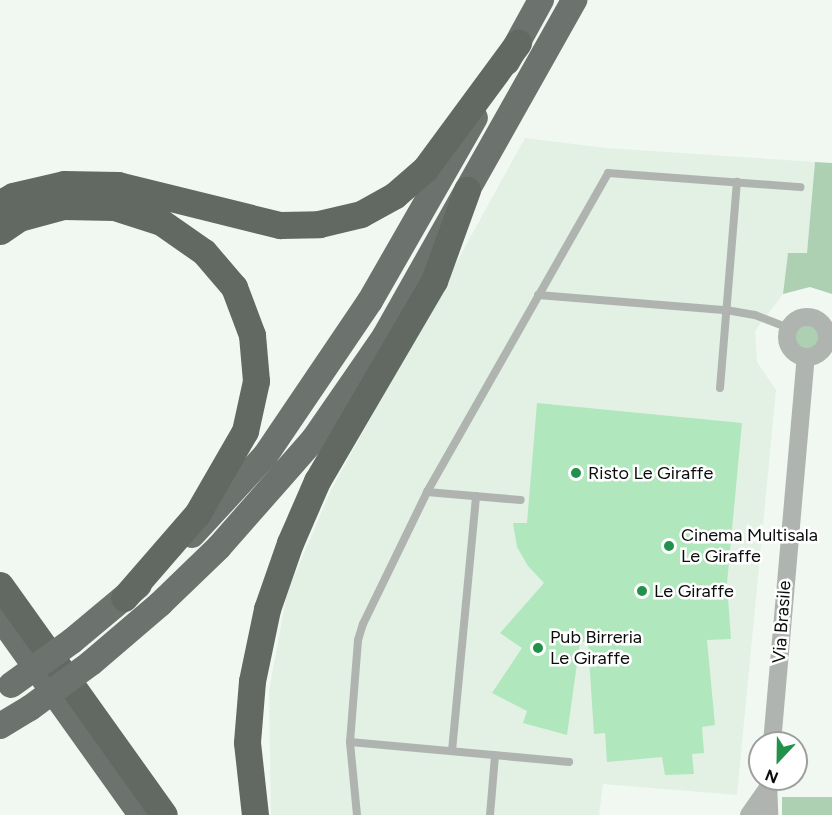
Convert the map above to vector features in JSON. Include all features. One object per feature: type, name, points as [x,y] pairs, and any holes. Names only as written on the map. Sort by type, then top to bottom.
[{"type":"highway","points":[[6,689],[72,641],[124,598],[193,534],[264,456],[370,301],[541,0]]},
{"type":"highway","points":[[0,726],[30,708],[91,663],[160,604],[205,561],[314,439],[385,336],[574,0]]},
{"type":"highway","points":[[0,203],[13,196],[64,184],[118,185],[280,225],[319,224],[360,214],[395,195],[425,168],[518,43]]},
{"type":"highway","points":[[255,815],[247,742],[252,681],[267,609],[282,565],[317,480],[434,281],[467,190]]},
{"type":"highway","points":[[0,231],[19,218],[63,206],[114,207],[160,222],[204,252],[234,287],[252,335],[256,381],[245,430],[197,514],[124,598]]},
{"type":"highway","points":[[0,585],[164,815]]},
{"type":"highway","points":[[0,617],[141,815]]},
{"type":"street","points":[[807,317],[817,320],[828,330],[827,339],[819,355],[795,354],[788,345],[789,328],[796,320],[807,317]]},
{"type":"street","name":"Via Brasile","points":[[773,731],[819,355]]},
{"type":"street","points":[[749,815],[763,791]]},
{"type":"street","points":[[767,791],[769,815]]},
{"type":"lane","points":[[357,815],[350,742],[358,640],[427,492],[608,173],[800,187]]},
{"type":"lane","points":[[720,388],[736,182]]},
{"type":"lane","points":[[538,295],[726,310],[755,315],[789,328]]},
{"type":"lane","points":[[427,492],[521,500]]},
{"type":"lane","points":[[452,751],[476,496]]},
{"type":"lane","points":[[350,742],[569,762]]},
{"type":"lane","points":[[490,815],[495,755]]},
{"type":"shaded area","points":[[525,138],[606,148],[815,162],[807,254],[788,253],[783,294],[755,331],[757,362],[776,390],[737,795],[603,784],[599,815],[271,815],[269,691],[287,593],[331,490]]},
{"type":"green space","points":[[815,162],[832,163],[832,294],[810,287],[783,294],[788,253],[807,253]]},
{"type":"green space","points":[[806,323],[817,327],[821,338],[817,349],[806,353],[795,349],[791,338],[795,327]]},
{"type":"green space","points":[[782,797],[832,797],[832,815],[782,815]]},
{"type":"building","name":"Le Giraffe","points":[[537,403],[742,423],[727,583],[731,639],[707,640],[715,725],[702,727],[704,753],[692,754],[694,774],[665,775],[662,757],[607,762],[605,733],[594,734],[588,642],[580,642],[567,735],[523,723],[527,711],[492,693],[522,648],[500,633],[544,583],[528,566],[517,547],[513,523],[527,523]]},
{"type":"place","name":"Risto Le Giraffe","points":[[576,473]]},
{"type":"place","name":"Cinema Multisala Le Giraffe","points":[[669,546]]},
{"type":"place","name":"Le Giraffe","points":[[642,591]]},
{"type":"place","name":"Pub Birreria Le Giraffe","points":[[538,648]]}]
